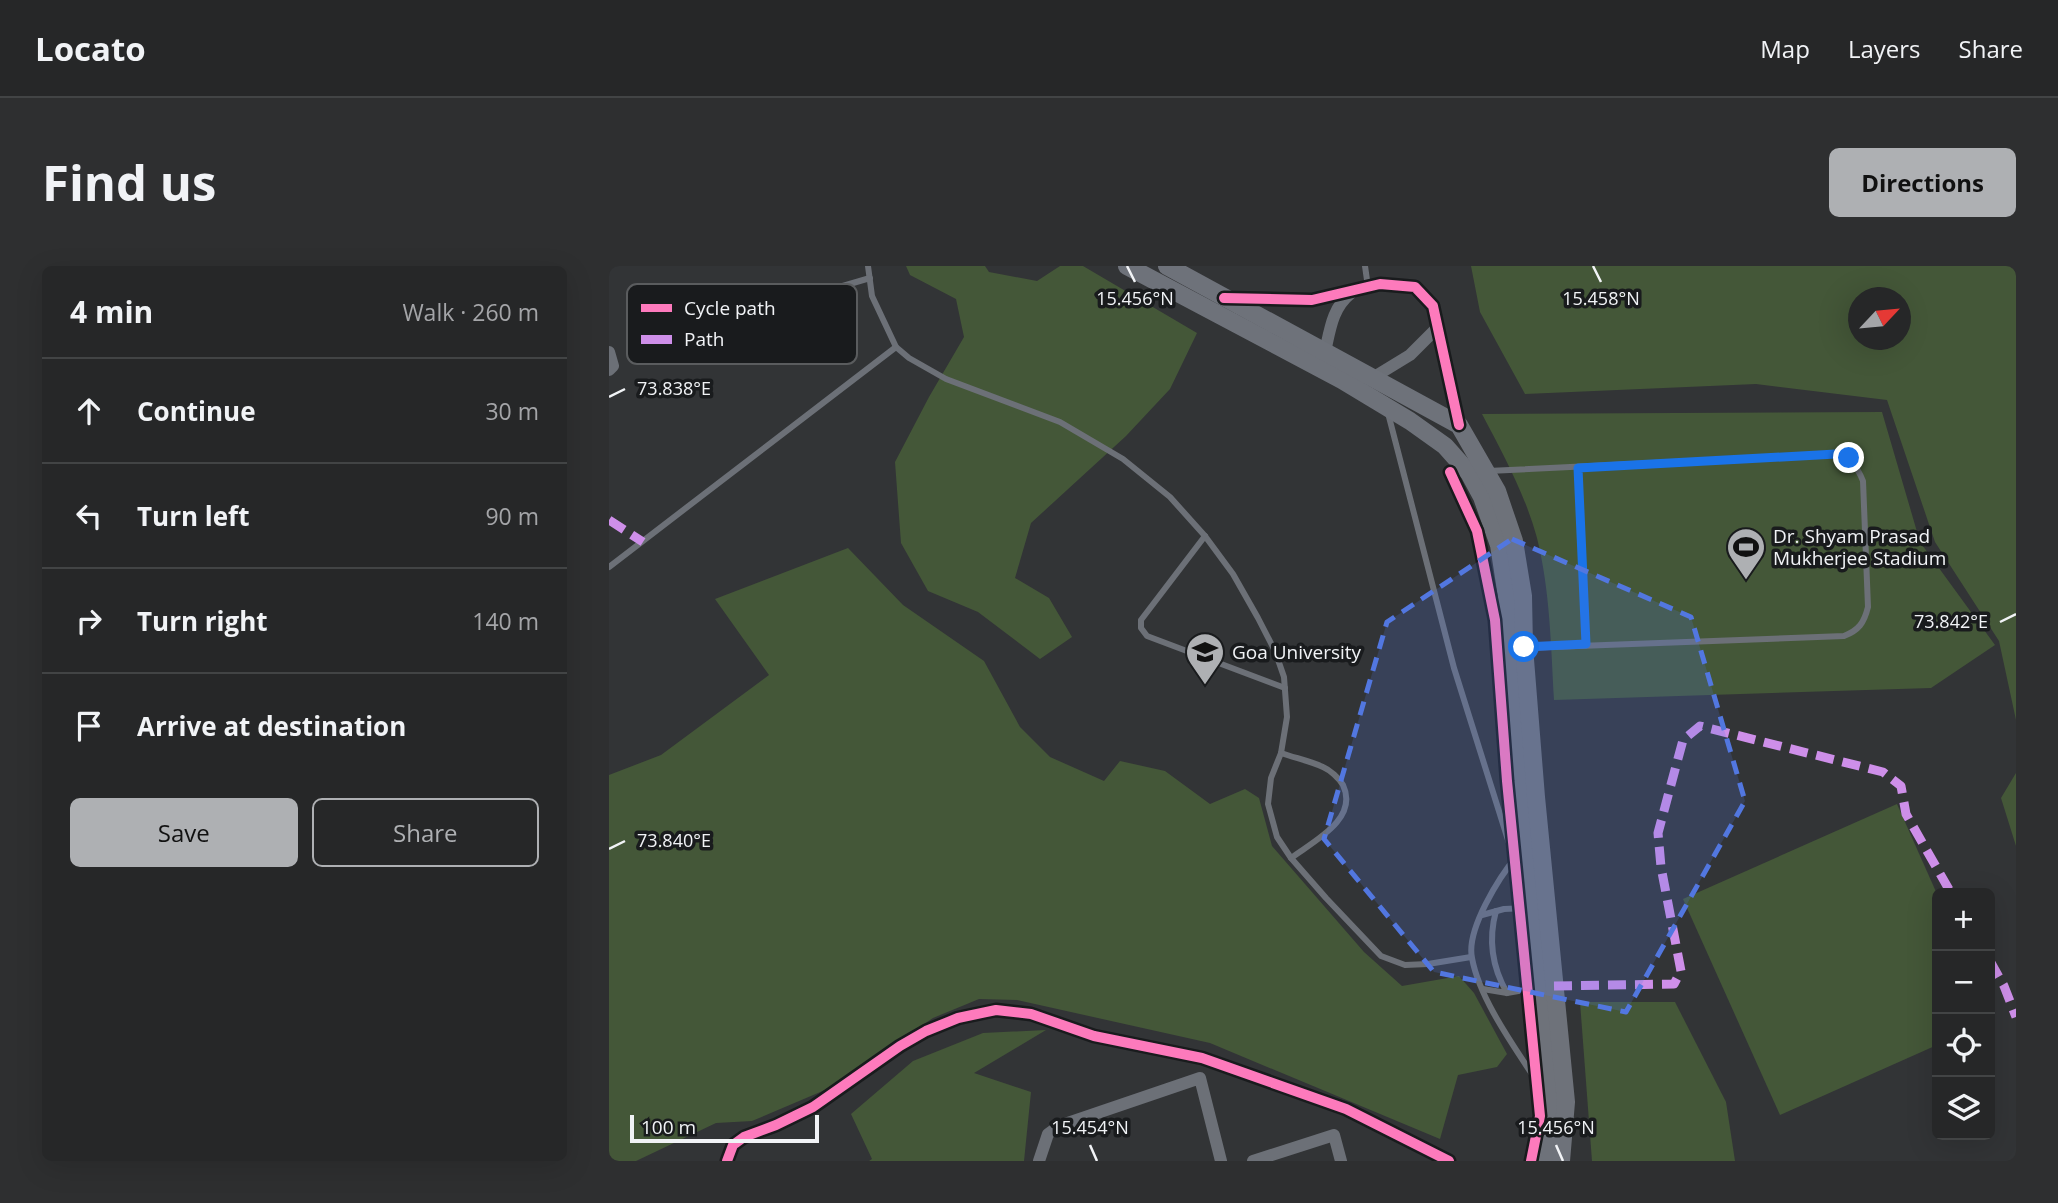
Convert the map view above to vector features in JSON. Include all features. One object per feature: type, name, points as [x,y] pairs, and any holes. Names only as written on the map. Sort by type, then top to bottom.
[{"type":"main road","points":[[1127,266],[1228,306],[1325,352],[1459,425],[1497,491],[1514,541],[1523,596],[1519,854],[1566,1101],[1561,1161]]},
{"type":"main road","points":[[1167,266],[1445,446],[1469,473],[1482,497],[1499,545],[1520,659],[1546,987],[1550,1102],[1544,1161]]},
{"type":"street","points":[[1228,306],[1313,300],[1380,284],[1415,287],[1433,306],[1459,425]]},
{"type":"street","points":[[1325,352],[1335,311],[1342,300],[1353,291]]},
{"type":"street","points":[[1374,377],[1410,355],[1438,327]]},
{"type":"street","points":[[609,352],[613,366],[609,370]]},
{"type":"street","points":[[727,1161],[733,1145],[744,1137],[813,1107],[899,1046],[958,1018],[996,1010],[1031,1014],[1094,1036],[1202,1058],[1346,1109],[1449,1161]]},
{"type":"street","points":[[1039,1161],[1048,1134],[1059,1126],[1200,1078],[1221,1161]]},
{"type":"street","points":[[1253,1161],[1334,1135],[1341,1161]]},
{"type":"lane","points":[[868,266],[872,296],[896,347],[909,358],[946,379],[1060,422],[1123,459],[1170,497],[1205,536],[1233,574],[1258,618],[1275,651],[1285,688],[1287,717],[1281,753],[1271,778],[1268,804],[1277,837],[1291,858],[1381,956],[1405,965],[1471,957]]},
{"type":"lane","points":[[1365,266],[1369,287]]},
{"type":"lane","points":[[850,284],[870,278]]},
{"type":"lane","points":[[609,567],[896,347]]},
{"type":"lane","points":[[1386,406],[1454,668],[1519,854],[1482,915],[1473,936],[1471,957],[1488,1003],[1550,1102]]},
{"type":"lane","points":[[1486,471],[1836,454],[1849,458],[1863,481],[1868,607],[1858,631],[1844,636],[1586,644],[1520,659]]},
{"type":"lane","points":[[1578,468],[1586,644]]},
{"type":"lane","points":[[1205,536],[1141,620],[1141,628],[1147,636],[1285,688]]},
{"type":"lane","points":[[1281,753],[1325,768],[1341,780],[1347,795],[1345,813],[1332,827],[1291,858]]},
{"type":"lane","points":[[1482,915],[1529,908]]},
{"type":"lane","points":[[1496,911],[1491,946],[1500,981],[1507,993]]},
{"type":"lane","points":[[1483,989],[1507,993],[1546,987]]},
{"type":"highlighted area","points":[[1512,539],[1691,617],[1745,801],[1626,1012],[1434,972],[1324,839],[1387,622]]},
{"type":"green space","points":[[906,266],[985,266],[989,272],[1037,281],[1060,266],[1083,266],[1197,333],[1170,389],[1126,436],[1031,523],[1015,578],[1049,598],[1072,637],[1040,659],[978,612],[928,591],[901,543],[895,462],[964,337],[956,299],[910,275]]},
{"type":"green space","points":[[1471,266],[2016,266],[2016,720],[1999,641],[1935,542],[1887,400],[1756,384],[1525,394],[1480,312]]},
{"type":"green space","name":"Dr. Shyam Prasad Mukherjee Stadium","points":[[1882,412],[1920,542],[1995,645],[1931,688],[1554,700],[1547,598],[1537,538],[1520,490],[1482,414]]},
{"type":"green space","points":[[848,548],[903,605],[984,661],[1020,727],[1050,757],[1104,781],[1120,761],[1165,771],[1210,804],[1245,789],[1259,798],[1272,846],[1364,952],[1402,986],[1459,976],[1474,993],[1507,1054],[1497,1067],[1458,1075],[1440,1139],[1210,1043],[1017,1000],[979,999],[933,1018],[825,1090],[752,1121],[716,1123],[636,1161],[609,1161],[609,775],[661,755],[769,675],[715,599]]},
{"type":"green space","points":[[2016,773],[2016,846],[2001,798]]},
{"type":"green space","points":[[1897,804],[1934,888],[1932,888],[1932,1047],[1780,1115],[1683,899]]},
{"type":"green space","points":[[1580,1002],[1675,1002],[1726,1102],[1735,1161],[1592,1161]]},
{"type":"green space","points":[[1046,1030],[974,1073],[1031,1092],[1024,1161],[869,1161],[872,1159],[851,1114],[913,1061],[983,1033]]},
{"type":"marked path","points":[[609,520],[643,542]]},
{"type":"marked path","points":[[1554,986],[1674,984],[1681,971],[1661,867],[1658,833],[1683,740],[1700,726],[1883,772],[1901,786],[1906,814],[1948,888]]},
{"type":"marked path","points":[[1995,970],[2016,1017]]},
{"type":"cycle path","points":[[1224,298],[1312,300],[1380,284],[1415,287],[1433,306],[1459,425]]},
{"type":"cycle path","points":[[1450,472],[1477,531],[1495,620],[1507,781],[1540,1116],[1531,1161]]},
{"type":"cycle path","points":[[727,1161],[733,1145],[744,1137],[813,1107],[926,1031],[958,1018],[996,1010],[1031,1014],[1094,1036],[1202,1058],[1346,1109],[1449,1161]]},
{"type":"place","name":"Dr. Shyam Prasad Mukherjee Stadium","points":[[1746,581]]},
{"type":"place","name":"Goa University","points":[[1205,686]]},
{"type":"route","points":[[1524,647],[1586,644],[1578,468],[1836,454],[1849,458]]}]
